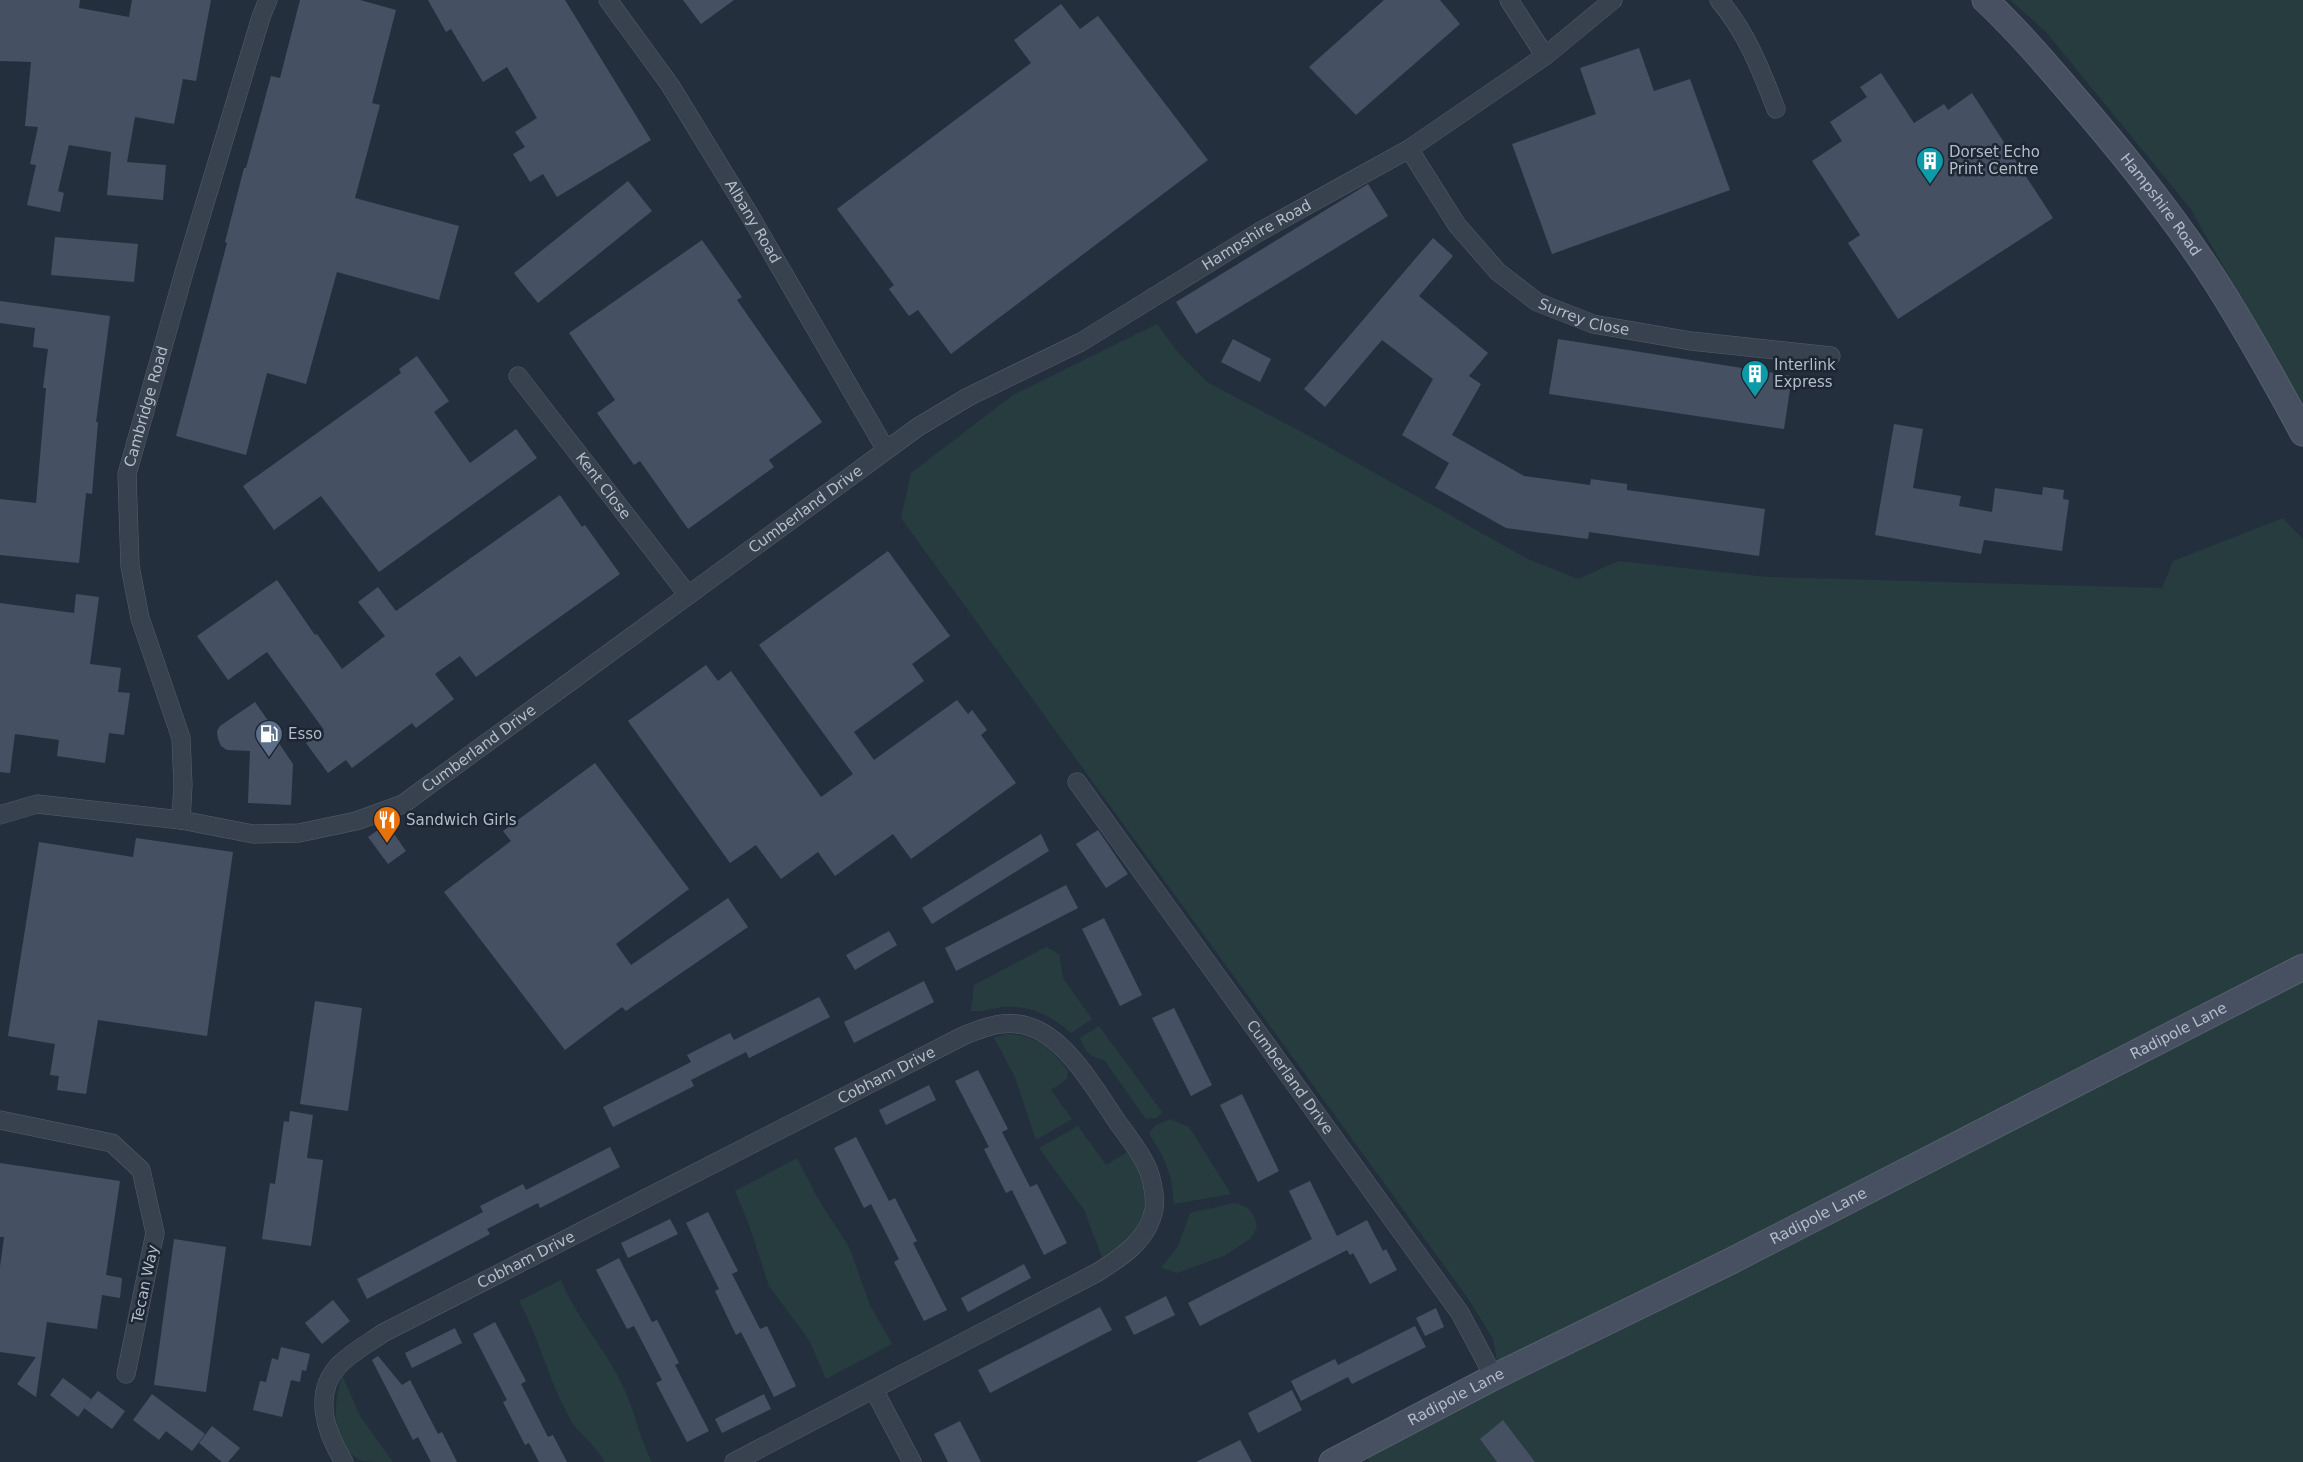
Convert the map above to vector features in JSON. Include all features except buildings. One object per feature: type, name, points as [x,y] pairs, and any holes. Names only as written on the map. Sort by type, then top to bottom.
[{"type":"main road","name":"Hampshire Road","points":[[1985,0],[2016,29],[2111,138],[2161,203],[2218,286],[2260,354],[2303,433]]},
{"type":"main road","name":"Radipole Lane","points":[[1332,1462],[1494,1378],[1733,1260],[2303,967]]},
{"type":"street","name":"Cambridge Road","points":[[181,820],[183,785],[181,738],[140,618],[130,566],[127,474],[188,260],[261,17],[268,0]]},
{"type":"street","name":"Albany Road","points":[[608,0],[670,86],[758,230],[886,450]]},
{"type":"street","points":[[1509,0],[1545,56]]},
{"type":"street","name":"Hampshire Road","points":[[886,450],[968,397],[1081,342],[1259,232],[1409,149],[1545,56],[1614,0]]},
{"type":"street","points":[[1720,0],[1736,19],[1753,51],[1776,109]]},
{"type":"street","name":"Surrey Close","points":[[1409,149],[1457,225],[1498,272],[1537,302],[1593,324],[1692,342],[1831,356]]},
{"type":"street","name":"Kent Close","points":[[518,376],[688,595]]},
{"type":"street","name":"Cumberland Drive","points":[[0,815],[37,804],[181,820],[253,834],[299,833],[356,821],[403,804],[886,450]]},
{"type":"street","name":"Cumberland Drive","points":[[1077,782],[1460,1313],[1494,1378]]},
{"type":"street","name":"Cobham Drive","points":[[344,1462],[331,1441],[325,1419],[324,1398],[329,1379],[339,1365],[383,1333],[940,1047],[992,1024],[1012,1023],[1034,1028],[1055,1042],[1076,1063],[1145,1162],[1152,1185],[1154,1208],[1146,1232],[1125,1255],[1098,1272],[734,1462]]},
{"type":"street","name":"Tecan Way","points":[[0,1120],[112,1143],[141,1170],[155,1232],[126,1374]]},
{"type":"street","points":[[874,1390],[912,1462]]},
{"type":"green space","points":[[2010,0],[2303,0],[2303,406],[2190,208],[2045,31]]},
{"type":"green space","points":[[1157,324],[1180,355],[1207,382],[1311,437],[1528,559],[1578,579],[1618,561],[1767,577],[2162,588],[2173,561],[2283,518],[2303,539],[2303,1462],[1370,1462],[1366,1456],[1502,1388],[1493,1339],[1469,1300],[901,518],[911,473],[1013,395]]},
{"type":"green space","points":[[1046,947],[1059,954],[1063,978],[1092,1019],[1071,1033],[1048,1016],[1022,1008],[1003,1007],[971,1011],[974,985]]},
{"type":"green space","points":[[1099,1026],[1162,1112],[1157,1118],[1146,1119],[1104,1060],[1091,1055],[1084,1047],[1080,1038]]},
{"type":"green space","points":[[1006,1034],[1026,1037],[1042,1044],[1056,1056],[1068,1071],[1067,1079],[1051,1090],[1072,1119],[1036,1140],[1015,1077],[994,1038]]},
{"type":"green space","points":[[1170,1119],[1189,1127],[1231,1194],[1174,1204],[1171,1179],[1163,1157],[1149,1133],[1156,1125]]},
{"type":"green space","points":[[1078,1126],[1106,1165],[1129,1151],[1138,1167],[1143,1182],[1144,1211],[1138,1224],[1130,1236],[1118,1247],[1102,1257],[1084,1210],[1039,1148]]},
{"type":"green space","points":[[797,1158],[817,1197],[849,1247],[870,1305],[892,1344],[826,1379],[809,1340],[769,1286],[748,1222],[735,1191]]},
{"type":"green space","points":[[1235,1203],[1248,1208],[1254,1217],[1257,1227],[1250,1239],[1224,1256],[1177,1273],[1161,1268],[1178,1246],[1190,1213]]},
{"type":"green space","points":[[561,1280],[576,1309],[619,1378],[652,1462],[605,1462],[597,1450],[577,1429],[562,1403],[519,1301]]},
{"type":"green space","points":[[342,1375],[360,1416],[393,1462],[362,1461],[344,1445],[339,1435],[336,1411]]},
{"type":"place","name":"Dorset Echo Print Centre","points":[[1930,185]]},
{"type":"place","name":"Interlink Express","points":[[1755,398]]},
{"type":"place","name":"Esso","points":[[269,758]]},
{"type":"place","name":"Sandwich Girls","points":[[387,844]]}]
